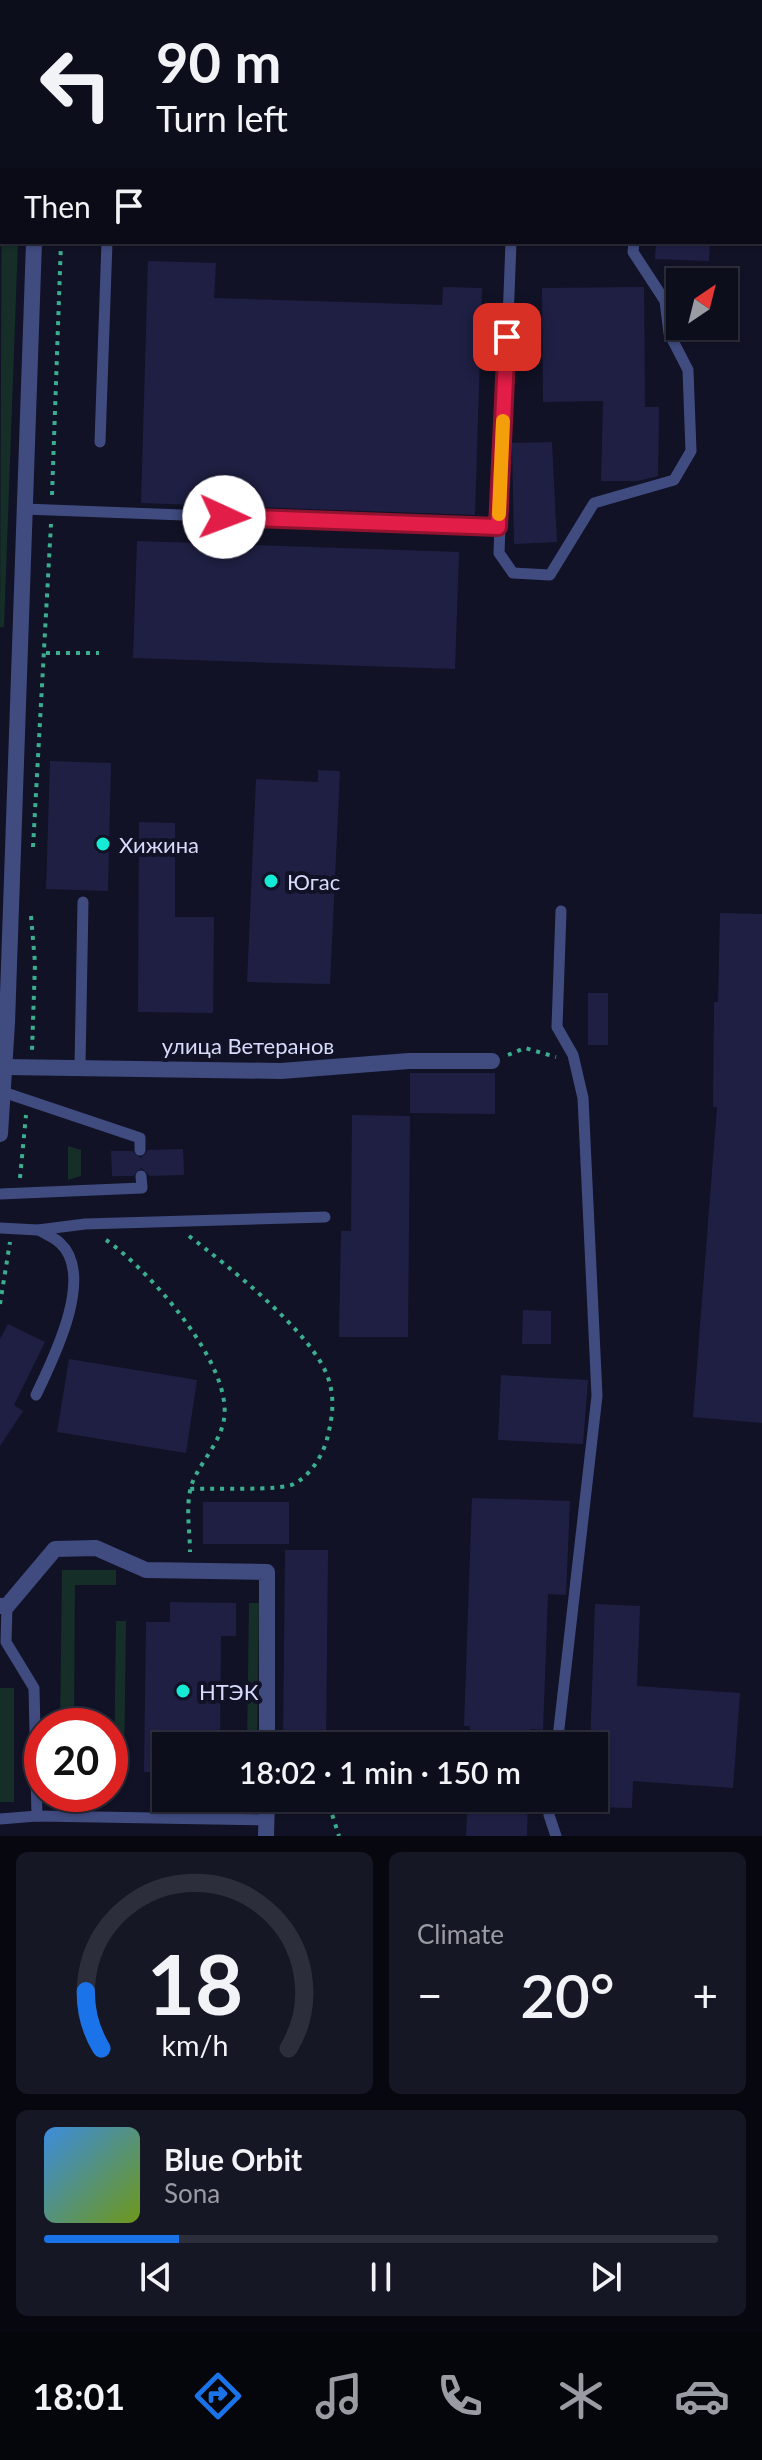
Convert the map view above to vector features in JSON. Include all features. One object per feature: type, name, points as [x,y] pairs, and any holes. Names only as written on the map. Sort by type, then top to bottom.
[{"type":"street","points":[[0,1134],[5,1067],[34,244]]},
{"type":"street","name":"улица Ветеранов","points":[[5,1067],[281,1071],[409,1061],[492,1061]]},
{"type":"street","points":[[3,1606],[55,1549],[96,1548],[146,1570],[267,1572],[267,1732]]},
{"type":"lane","points":[[100,442],[107,244]]},
{"type":"lane","points":[[511,244],[499,553],[513,573],[550,575],[594,503],[674,480],[691,451],[688,370],[669,333],[665,301],[633,252],[634,244]]},
{"type":"lane","points":[[24,509],[498,527]]},
{"type":"lane","points":[[80,1066],[83,902]]},
{"type":"lane","points":[[559,1732],[597,1396],[583,1098],[573,1055],[557,1027],[561,911]]},
{"type":"lane","points":[[3,1092],[140,1138],[140,1150]]},
{"type":"lane","points":[[0,1194],[142,1188],[141,1176]]},
{"type":"lane","points":[[6,1228],[38,1230],[85,1224],[325,1217]]},
{"type":"lane","points":[[36,1395],[68,1328],[73,1269],[62,1244],[38,1230]]},
{"type":"lane","points":[[3,1606],[3,1647],[34,1688],[37,1816]]},
{"type":"lane","points":[[549,1812],[556,1836]]},
{"type":"lane","points":[[0,1819],[37,1816],[266,1816]]},
{"type":"path","points":[[33,849],[46,653],[61,244]]},
{"type":"path","points":[[46,653],[99,653]]},
{"type":"path","points":[[30,911],[35,963],[31,1066]]},
{"type":"path","points":[[525,1048],[566,1060]]},
{"type":"path","points":[[18,1194],[28,1100]]},
{"type":"path","points":[[150,1222],[188,1236],[233,1270],[295,1330],[327,1373],[335,1407],[326,1444],[311,1471],[292,1486],[190,1489]]},
{"type":"path","points":[[85,1224],[130,1257],[202,1342],[218,1382],[225,1418],[213,1452],[190,1489],[191,1571]]},
{"type":"path","points":[[0,1304],[6,1228]]},
{"type":"path","points":[[266,1816],[331,1811],[339,1836]]},
{"type":"green space","points":[[1,244],[18,244],[4,627],[0,627]]},
{"type":"green space","points":[[68,1146],[81,1150],[81,1176],[68,1180]]},
{"type":"green space","points":[[62,1570],[116,1570],[116,1585],[75,1585],[74,1708],[60,1708]]},
{"type":"green space","points":[[249,1603],[259,1603],[257,1732],[247,1732]]},
{"type":"green space","points":[[116,1621],[126,1621],[125,1708],[115,1708]]},
{"type":"green space","points":[[0,1688],[14,1688],[14,1802],[0,1802]]},
{"type":"building","points":[[656,244],[710,244],[709,261],[655,259]]},
{"type":"building","points":[[148,261],[216,263],[214,298],[442,305],[443,287],[482,288],[475,515],[141,503]]},
{"type":"building","points":[[644,287],[645,407],[659,407],[658,476],[638,481],[601,481],[603,401],[543,402],[542,288]]},
{"type":"building","points":[[552,442],[557,542],[514,544],[512,443]]},
{"type":"building","points":[[137,541],[459,552],[455,669],[133,658]]},
{"type":"building","points":[[50,761],[111,763],[108,891],[46,889]]},
{"type":"building","points":[[318,770],[340,771],[330,984],[247,982],[256,779],[318,782]]},
{"type":"building","points":[[139,822],[175,823],[175,917],[214,917],[213,1013],[138,1012]]},
{"type":"building","points":[[720,913],[762,914],[762,1423],[693,1417],[717,1107],[713,1107],[714,1002],[718,1002]]},
{"type":"building","points":[[588,993],[608,993],[608,1045],[588,1045]]},
{"type":"building","points":[[410,1073],[495,1073],[495,1114],[410,1113]]},
{"type":"building","points":[[352,1115],[410,1116],[408,1337],[339,1337],[341,1231],[351,1231]]},
{"type":"building","points":[[183,1149],[184,1175],[150,1176],[141,1168],[133,1176],[112,1176],[111,1151],[132,1151],[141,1158],[148,1150]]},
{"type":"building","points":[[523,1310],[551,1311],[551,1344],[522,1344]]},
{"type":"building","points":[[8,1324],[45,1342],[14,1405],[23,1411],[0,1446],[0,1339]]},
{"type":"building","points":[[69,1359],[197,1380],[186,1453],[57,1432]]},
{"type":"building","points":[[501,1375],[588,1380],[583,1444],[498,1440]]},
{"type":"building","points":[[472,1498],[570,1501],[566,1595],[548,1594],[543,1730],[470,1732],[470,1726],[464,1726]]},
{"type":"building","points":[[203,1502],[289,1502],[289,1544],[203,1544]]},
{"type":"building","points":[[285,1550],[328,1550],[326,1732],[283,1732]]},
{"type":"building","name":"НТЭК","points":[[170,1602],[236,1603],[236,1636],[221,1636],[220,1732],[152,1732],[152,1772],[144,1772],[146,1622],[170,1622]]},
{"type":"building","points":[[595,1604],[640,1606],[637,1686],[740,1693],[733,1788],[633,1781],[632,1808],[608,1807],[608,1732],[590,1732]]},
{"type":"building","points":[[467,1812],[528,1812],[527,1836],[466,1836]]},
{"type":"slow traffic","points":[[499,514],[503,421]]},
{"type":"place","name":"Хижина","points":[[103,844]]},
{"type":"place","name":"Югас","points":[[271,881]]},
{"type":"place","name":"НТЭК","points":[[183,1691]]},
{"type":"route","points":[[224,517],[498,527],[507,337]]}]
